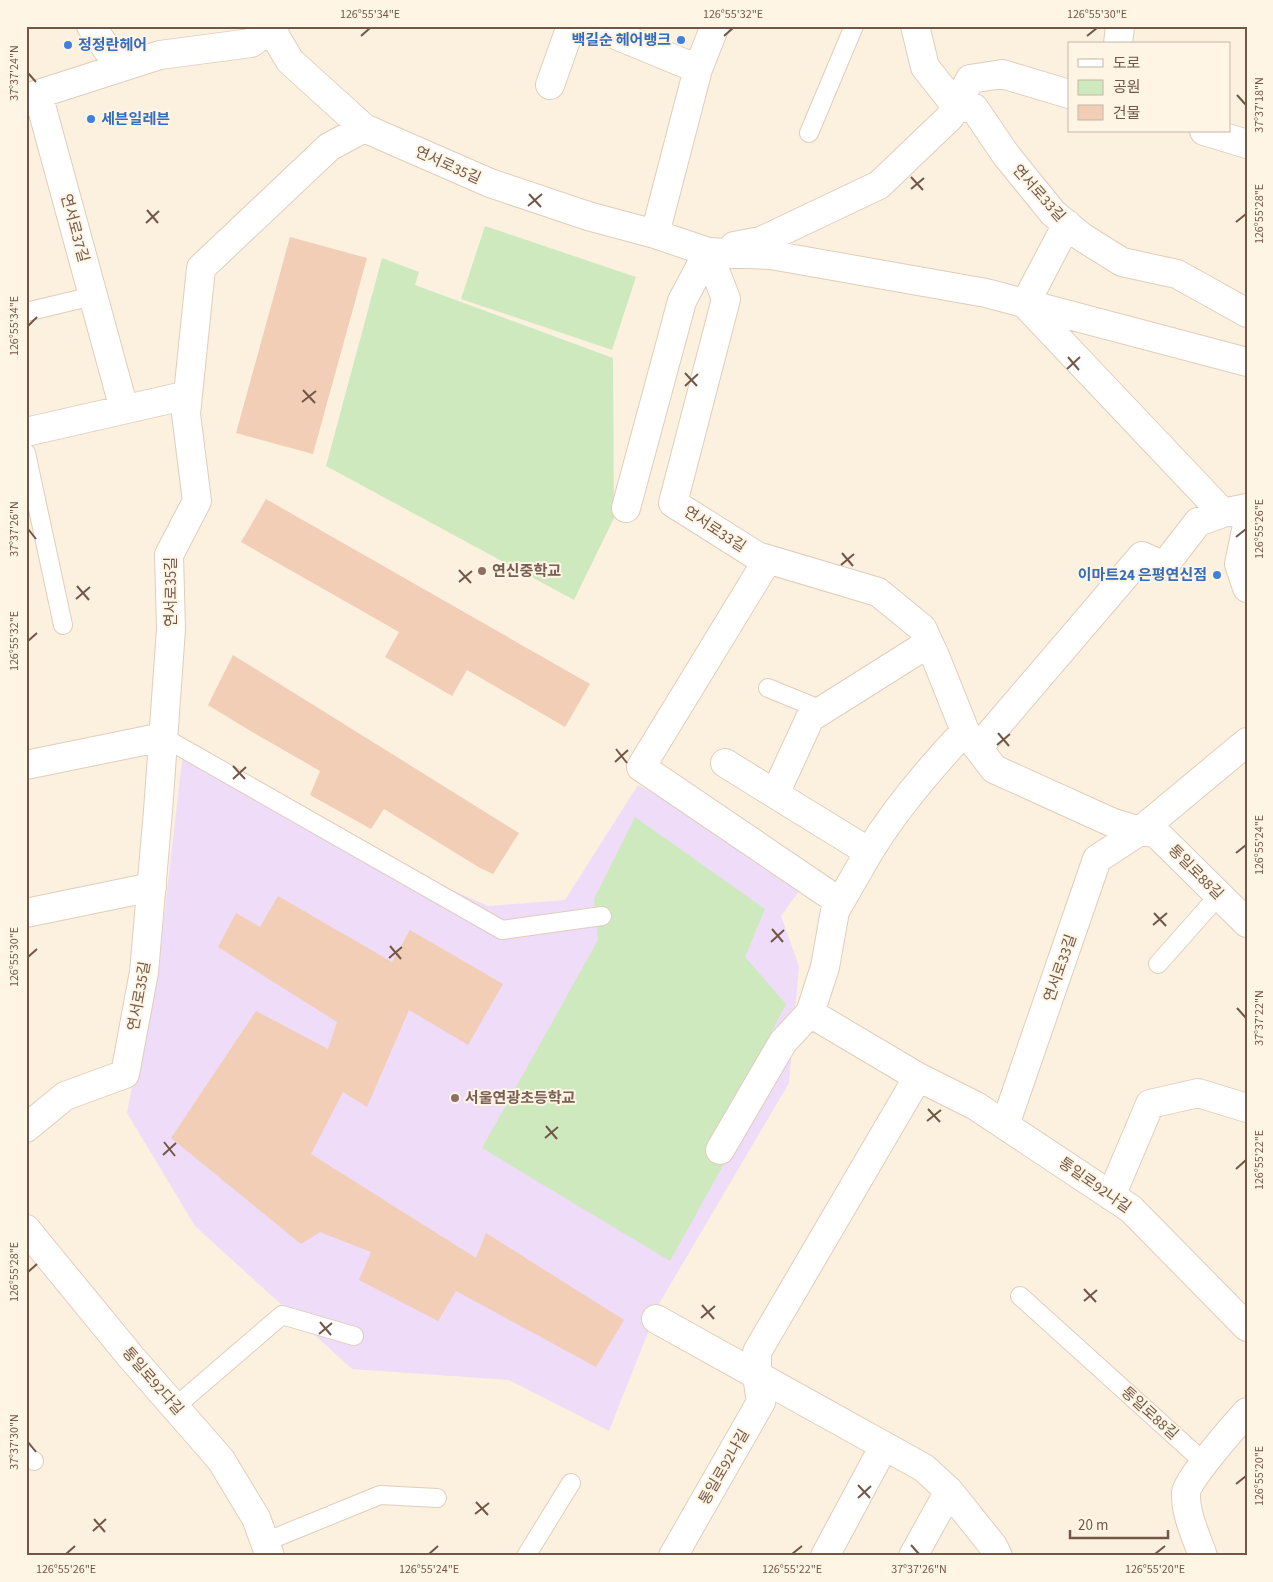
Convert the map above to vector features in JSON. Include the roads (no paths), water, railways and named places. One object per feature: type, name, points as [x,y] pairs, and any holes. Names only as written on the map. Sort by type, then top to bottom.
[{"type":"street","points":[[91,26],[120,68]]},
{"type":"street","points":[[550,85],[571,26]]},
{"type":"street","points":[[594,26],[698,69]]},
{"type":"street","points":[[715,26],[698,69],[655,234],[708,252],[771,255],[986,293],[1247,362]]},
{"type":"street","points":[[915,26],[925,68],[956,106]]},
{"type":"street","points":[[1118,42],[1120,26]]},
{"type":"street","points":[[273,27],[290,61],[364,128]]},
{"type":"street","name":"연서로37길","points":[[124,409],[93,296],[32,96],[160,55],[251,43],[273,27]]},
{"type":"street","points":[[626,508],[682,301],[708,252],[761,240],[879,185],[950,117],[970,79],[1002,74],[1068,94]]},
{"type":"street","name":"연서로33길","points":[[956,106],[974,108],[1006,155],[1054,213],[1082,237],[1122,262],[1177,274],[1247,313]]},
{"type":"street","name":"연서로35길","points":[[26,1128],[65,1096],[125,1074],[144,972],[152,887],[171,629],[169,555],[197,501],[186,414],[201,268],[329,147],[364,128],[490,183],[588,216],[655,234]]},
{"type":"street","points":[[1207,132],[1247,144]]},
{"type":"street","points":[[1025,304],[1067,224]]},
{"type":"street","name":"연서로33길","points":[[708,252],[726,300],[674,503],[757,556],[878,592],[922,628],[972,740],[994,769],[1111,822],[1140,830]]},
{"type":"street","points":[[1025,304],[1239,515],[1240,564],[1247,588]]},
{"type":"street","points":[[26,432],[188,394]]},
{"type":"street","points":[[720,1150],[783,1042],[810,1013],[825,966],[835,911],[886,825],[947,751],[972,740],[1142,556],[1164,566],[1198,522],[1239,515]]},
{"type":"street","points":[[768,559],[641,767],[840,902]]},
{"type":"street","points":[[775,794],[810,718],[929,643]]},
{"type":"street","points":[[26,765],[163,736]]},
{"type":"street","name":"연서로33길","points":[[1005,1125],[1097,859],[1140,830],[1247,742]]},
{"type":"street","points":[[725,763],[869,852]]},
{"type":"street","name":"통일로88길","points":[[1140,830],[1156,833],[1247,923]]},
{"type":"street","points":[[26,913],[152,887]]},
{"type":"street","name":"통일로92나길","points":[[810,1013],[918,1077],[976,1106],[1131,1209],[1247,1327]]},
{"type":"street","name":"통일로92나길","points":[[673,1556],[761,1402],[757,1376],[757,1352],[918,1077]]},
{"type":"street","points":[[1112,1196],[1150,1104],[1198,1093],[1247,1108]]},
{"type":"street","name":"통일로92다길","points":[[26,1229],[130,1357],[221,1460],[256,1518],[267,1549]]},
{"type":"street","points":[[656,1320],[924,1468],[948,1491],[993,1546],[998,1556]]},
{"type":"street","points":[[1203,1556],[1187,1507],[1186,1490],[1217,1446],[1247,1412]]},
{"type":"street","points":[[825,1556],[884,1446]]},
{"type":"street","points":[[913,1556],[948,1491]]},
{"type":"lane","points":[[809,133],[854,26]]},
{"type":"lane","points":[[26,312],[93,296]]},
{"type":"lane","points":[[26,453],[62,625]]},
{"type":"lane","points":[[768,688],[822,710]]},
{"type":"lane","points":[[163,736],[502,930],[602,916]]},
{"type":"lane","points":[[1158,964],[1219,895]]},
{"type":"lane","name":"통일로88길","points":[[1020,1296],[1205,1464]]},
{"type":"lane","points":[[175,1407],[282,1315],[354,1336]]},
{"type":"lane","points":[[526,1556],[571,1483]]},
{"type":"lane","name":"통일로92다길","points":[[267,1549],[380,1496],[437,1498]]},
{"type":"place","name":"백길순 헤어뱅크","points":[[681,40]]},
{"type":"place","name":"정정란헤어","points":[[68,45]]},
{"type":"place","name":"세븐일레븐","points":[[91,119]]},
{"type":"place","name":"연신중학교","points":[[482,571]]},
{"type":"place","name":"이마트24 은평연신점","points":[[1217,575]]},
{"type":"place","name":"서울연광초등학교","points":[[455,1098]]}]
